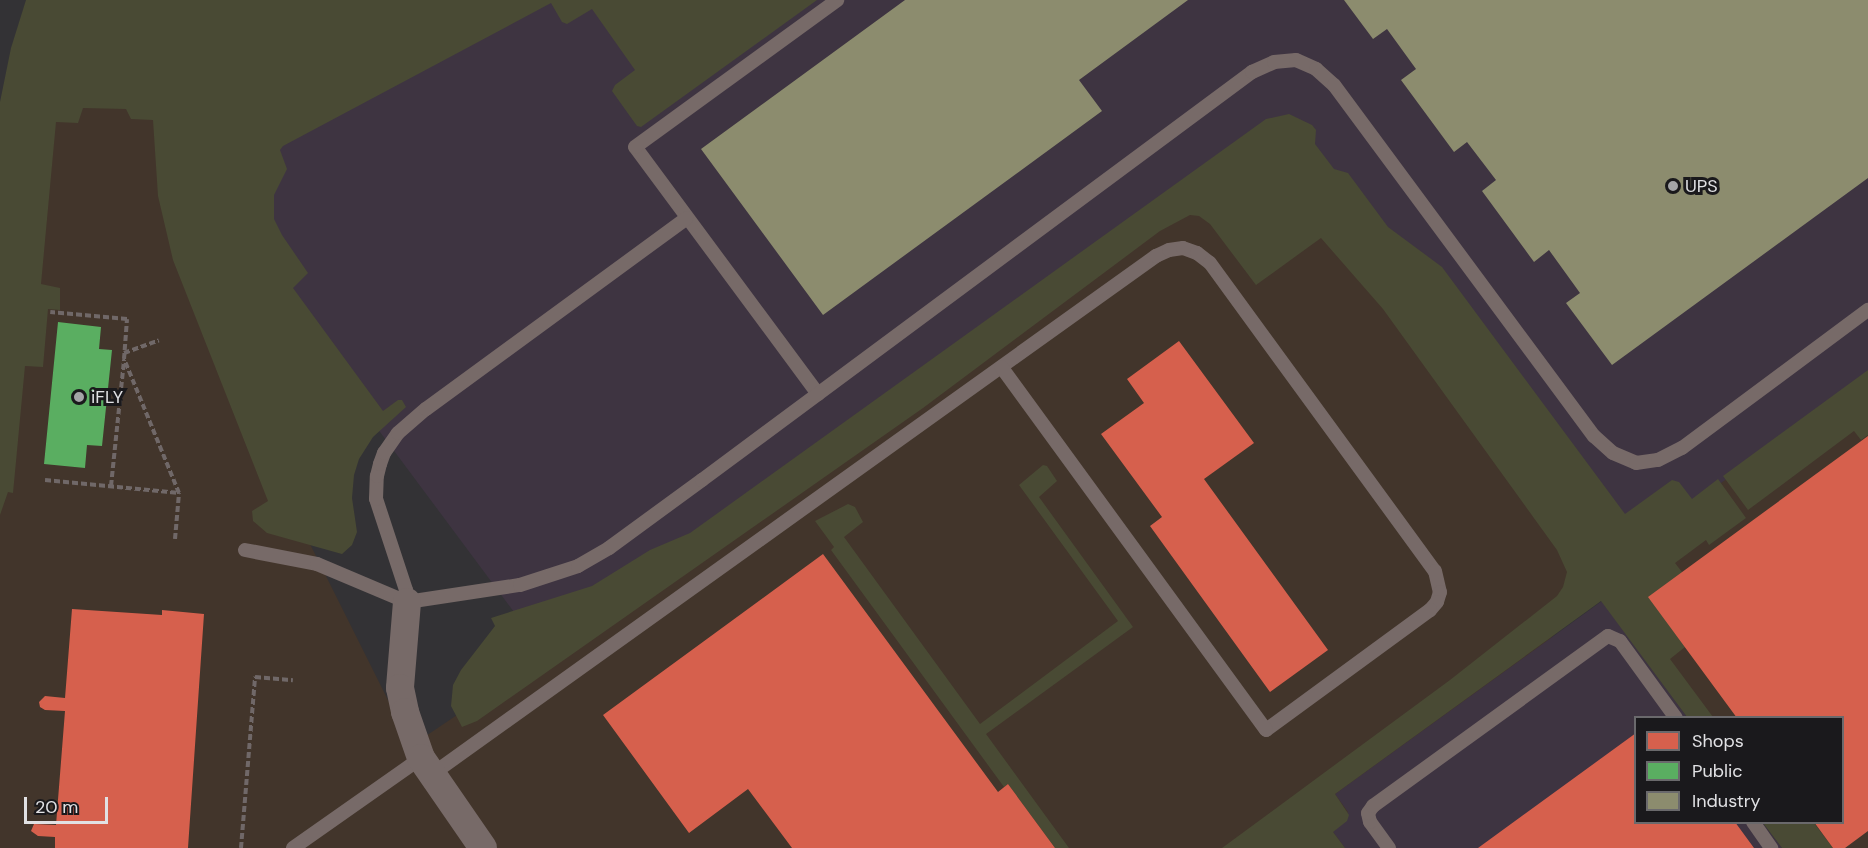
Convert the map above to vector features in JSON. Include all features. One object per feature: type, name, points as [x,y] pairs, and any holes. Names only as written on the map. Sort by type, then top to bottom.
[{"type":"street","points":[[407,602],[400,688],[405,712],[426,766],[483,848]]},
{"type":"lane","points":[[818,394],[635,147],[837,0]]},
{"type":"lane","points":[[245,550],[317,564],[407,602],[519,585],[578,566],[609,548],[1252,72],[1274,62],[1296,60],[1316,69],[1334,85],[1594,436],[1613,453],[1636,463],[1659,460],[1682,448],[1868,310]]},
{"type":"lane","points":[[407,602],[406,590],[376,499],[377,476],[384,453],[394,438],[426,409],[687,218]]},
{"type":"lane","points":[[293,848],[426,766],[1001,367],[1156,256],[1169,250],[1183,248],[1197,253],[1210,263],[1435,571],[1440,592],[1437,602],[1430,610],[1266,730],[1001,367]]},
{"type":"lane","points":[[1389,848],[1368,817],[1373,806],[1605,638],[1612,636],[1620,640],[1675,716]]},
{"type":"lane","points":[[1754,824],[1771,848]]},
{"type":"path","points":[[50,312],[127,319],[111,486]]},
{"type":"path","points":[[124,356],[159,340]]},
{"type":"path","points":[[124,356],[179,493],[175,539]]},
{"type":"path","points":[[45,480],[179,493]]},
{"type":"path","points":[[242,848],[255,677],[293,680]]},
{"type":"shaded area","points":[[491,0],[1868,0],[1868,376],[1599,572],[1273,126],[546,655],[240,244],[253,122]]},
{"type":"shaded area","points":[[23,33],[174,49],[305,534],[411,746],[546,655],[1273,126],[1868,376],[1868,848],[1800,848],[1783,824],[1844,824],[1844,716],[1704,716],[1606,582],[1345,848],[0,848],[0,179]]},
{"type":"shaded area","points":[[1602,601],[1686,716],[1634,716],[1634,824],[1764,824],[1782,848],[1345,848],[1333,832],[1348,812],[1335,794]]},
{"type":"green space","points":[[26,0],[817,0],[641,127],[637,126],[612,91],[615,85],[635,70],[592,9],[567,24],[562,22],[551,3],[283,146],[280,150],[287,169],[274,195],[274,219],[308,273],[293,288],[383,411],[398,400],[402,400],[406,407],[373,437],[359,459],[354,475],[352,498],[357,532],[352,545],[342,554],[267,533],[253,521],[252,511],[268,501],[173,260],[158,196],[153,120],[131,119],[126,109],[83,108],[78,123],[56,122],[41,284],[60,288],[60,310],[48,309],[43,367],[25,366],[13,493],[8,492],[0,515],[0,102],[11,48]]},
{"type":"green space","points":[[1289,114],[1312,125],[1316,130],[1315,144],[1334,169],[1348,173],[1388,227],[1442,267],[1625,514],[1672,480],[1679,482],[1692,499],[1718,479],[1746,518],[1709,545],[1706,540],[1675,563],[1682,572],[1685,647],[1670,659],[1712,716],[1686,716],[1601,601],[1335,794],[1349,815],[1347,821],[1333,832],[1345,848],[1222,848],[1450,680],[1557,596],[1563,587],[1567,572],[1557,550],[1383,309],[1321,238],[1256,285],[1210,224],[1199,216],[1190,215],[1160,231],[923,408],[477,721],[462,727],[451,706],[453,685],[461,670],[495,626],[491,618],[592,586],[650,550],[690,533],[1266,119]]},
{"type":"green space","points":[[1868,370],[1868,435],[1861,440],[1854,431],[1748,510],[1723,476]]},
{"type":"green space","points":[[1043,465],[1047,466],[1057,481],[1039,497],[1133,627],[986,734],[1069,848],[1055,848],[1008,784],[1004,787],[831,550],[834,547],[815,521],[848,504],[855,507],[863,522],[844,537],[980,724],[1118,621],[1019,485]]},
{"type":"green space","points":[[1764,824],[1815,824],[1833,848],[1782,848]]},
{"type":"building: Shops","points":[[1179,341],[1254,443],[1204,479],[1328,650],[1270,692],[1150,526],[1162,517],[1101,434],[1144,403],[1127,379]]},
{"type":"building: Shops","points":[[1868,436],[1868,831],[1845,848],[1833,848],[1815,824],[1844,824],[1844,716],[1736,716],[1648,597]]},
{"type":"building: Shops","points":[[823,554],[998,792],[1008,784],[1055,848],[792,848],[748,789],[689,833],[603,715]]},
{"type":"building: Shops","points":[[72,609],[162,615],[162,610],[204,614],[188,848],[55,848],[55,837],[38,836],[31,831],[34,824],[56,825],[65,711],[45,710],[40,707],[39,702],[45,696],[65,698]]},
{"type":"building: Shops","points":[[1634,734],[1634,824],[1736,824],[1754,848],[1478,848]]},
{"type":"building: Public","name":"iFLY","points":[[58,322],[101,327],[99,349],[112,350],[102,446],[87,445],[85,468],[44,464]]},
{"type":"building: Industry","points":[[905,0],[1188,0],[1079,80],[1102,111],[823,315],[701,149]]},
{"type":"building: Industry","name":"UPS","points":[[1344,0],[1868,0],[1868,178],[1612,365],[1566,303],[1580,293],[1549,250],[1534,262],[1482,191],[1496,180],[1467,142],[1454,152],[1401,80],[1416,69],[1387,29],[1373,39]]},
{"type":"place","name":"UPS","points":[[1673,186]]},
{"type":"place","name":"iFLY","points":[[79,397]]}]
